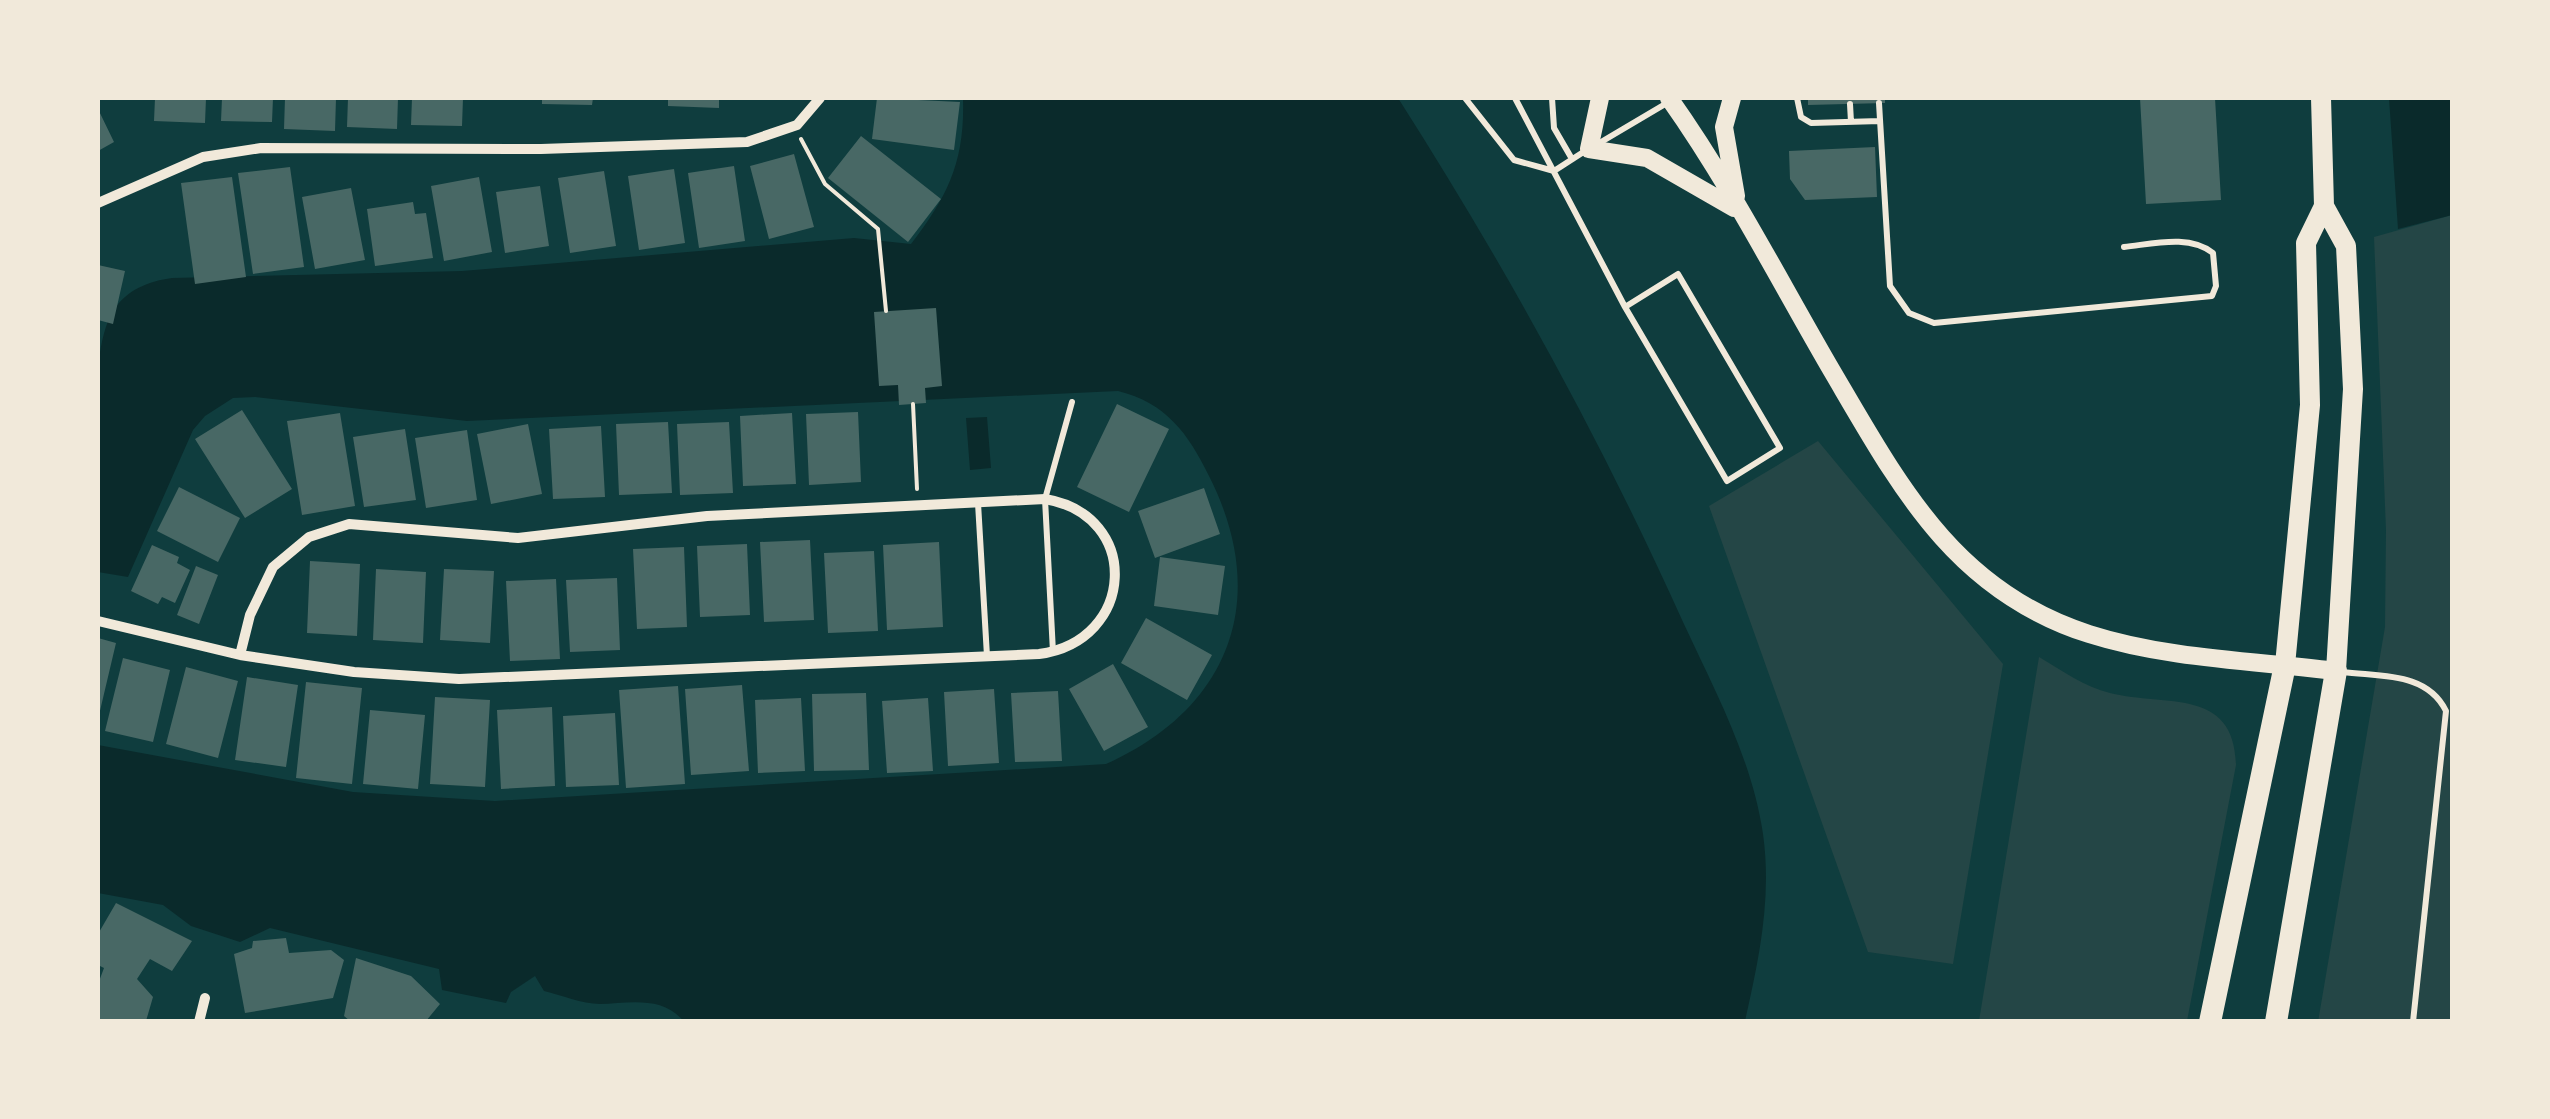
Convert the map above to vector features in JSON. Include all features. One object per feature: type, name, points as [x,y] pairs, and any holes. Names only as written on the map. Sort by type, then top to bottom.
[{"type":"highway","points":[[2210,1022],[2285,664]]},
{"type":"highway","points":[[2276,1022],[2336,671]]},
{"type":"main road","points":[[1600,98],[1590,149],[1647,158],[1738,211]]},
{"type":"main road","points":[[1732,98],[1724,127],[1738,211]]},
{"type":"main road","points":[[2310,98],[2322,126]]},
{"type":"main road","points":[[2285,664],[2310,405],[2306,243],[2324,206],[2321,98]]},
{"type":"main road","points":[[1673,99],[1907,497],[1943,542],[1975,571],[2035,611],[2087,634],[2123,644],[2336,671],[2354,389],[2346,246],[2324,206]]},
{"type":"street","points":[[98,203],[171,168],[233,151],[542,149],[746,142],[797,126],[820,98]]},
{"type":"street","points":[[98,621],[240,655],[354,672],[459,679],[988,656],[1053,652],[1078,642],[1105,615],[1112,598],[1115,564],[1101,530],[1089,517],[1062,502],[1045,499],[644,521],[518,538],[373,523],[338,527],[309,537],[273,568],[250,615],[240,655]]},
{"type":"street","points":[[199,1022],[205,998]]},
{"type":"lane","points":[[1465,98],[1493,139],[1514,160],[1554,171],[1673,99]]},
{"type":"lane","points":[[1516,98],[1625,306],[1727,482],[1780,448],[1678,274],[1625,306]]},
{"type":"lane","points":[[1552,98],[1554,128],[1572,159]]},
{"type":"lane","points":[[1797,98],[1801,117],[1811,123],[1880,122]]},
{"type":"lane","points":[[1880,103],[1890,286],[1909,313],[1934,322],[2128,307],[2212,296],[2216,286],[2212,253],[2202,245],[2181,242],[2124,247]]},
{"type":"lane","points":[[1850,104],[1851,122]]},
{"type":"lane","points":[[1053,652],[1045,499],[1072,402]]},
{"type":"lane","points":[[978,502],[988,656]]},
{"type":"lane","points":[[2336,671],[2412,680],[2437,693],[2446,711],[2413,1022]]},
{"type":"path","points":[[797,126],[825,184],[878,229],[886,311]]},
{"type":"path","points":[[913,404],[917,504]]},
{"type":"shaded area","points":[[963,98],[1398,98],[1477,226],[1585,421],[1652,554],[1741,752],[1758,806],[1766,882],[1759,951],[1745,1021],[684,1022],[676,1013],[656,1004],[593,1004],[544,991],[535,976],[511,992],[506,1003],[442,990],[439,969],[270,928],[240,942],[191,926],[163,905],[98,893],[98,745],[353,792],[495,801],[1106,764],[1149,741],[1184,713],[1210,680],[1228,645],[1237,606],[1237,565],[1228,521],[1209,476],[1184,433],[1150,403],[1118,391],[467,421],[255,397],[233,398],[205,416],[193,430],[128,577],[98,572],[98,363],[113,311],[124,297],[139,288],[172,278],[462,271],[854,238],[911,244],[952,177],[961,141]]},
{"type":"shaded area","points":[[2389,98],[2452,98],[2452,215],[2398,229]]},
{"type":"shaded area","points":[[2452,215],[2452,1021],[2318,1022],[2385,627],[2386,530],[2374,237]]},
{"type":"shaded area","points":[[987,417],[991,468],[970,470],[966,418]]},
{"type":"shaded area","points":[[1818,441],[2003,664],[1953,964],[1868,952],[1709,506]]},
{"type":"shaded area","points":[[2039,657],[2101,690],[2194,705],[2223,723],[2232,740],[2236,765],[2187,1021],[1979,1021]]},
{"type":"building","points":[[155,98],[206,98],[205,123],[154,121]]},
{"type":"building","points":[[222,98],[273,98],[272,122],[221,121]]},
{"type":"building","points":[[285,98],[336,98],[335,131],[284,129]]},
{"type":"building","points":[[348,98],[398,98],[397,129],[347,127]]},
{"type":"building","points":[[412,98],[463,98],[462,126],[411,125]]},
{"type":"building","points":[[542,98],[593,98],[592,105],[542,104]]},
{"type":"building","points":[[668,98],[719,98],[719,108],[668,106]]},
{"type":"building","points":[[877,98],[960,102],[954,150],[872,139]]},
{"type":"building","points":[[1808,98],[1885,98],[1885,103],[1808,105]]},
{"type":"building","points":[[2140,98],[2215,98],[2221,200],[2146,204]]},
{"type":"building","points":[[98,109],[114,142],[98,151]]},
{"type":"building","points":[[861,136],[941,199],[908,242],[828,178]]},
{"type":"building","points":[[1875,147],[1877,197],[1805,200],[1790,179],[1789,151]]},
{"type":"building","points":[[794,154],[814,227],[769,239],[750,166]]},
{"type":"building","points":[[734,166],[745,241],[699,248],[688,173]]},
{"type":"building","points":[[290,167],[304,267],[253,274],[238,173]]},
{"type":"building","points":[[674,169],[685,243],[639,250],[628,176]]},
{"type":"building","points":[[604,171],[616,246],[570,253],[558,178]]},
{"type":"building","points":[[232,177],[246,277],[195,284],[181,183]]},
{"type":"building","points":[[479,177],[492,252],[444,261],[431,186]]},
{"type":"building","points":[[540,186],[549,246],[505,253],[496,192]]},
{"type":"building","points":[[351,188],[365,260],[315,269],[302,197]]},
{"type":"building","points":[[413,202],[415,214],[426,213],[433,258],[375,266],[367,209]]},
{"type":"building","points":[[98,265],[125,271],[113,324],[98,320]]},
{"type":"building","points":[[936,308],[942,386],[925,388],[926,403],[899,405],[898,385],[879,386],[874,312]]},
{"type":"building","points":[[1117,404],[1169,429],[1129,512],[1077,487]]},
{"type":"building","points":[[242,410],[292,489],[245,518],[195,439]]},
{"type":"building","points":[[858,412],[861,482],[809,485],[806,414]]},
{"type":"building","points":[[340,413],[355,506],[302,515],[287,421]]},
{"type":"building","points":[[792,413],[796,484],[743,486],[740,416]]},
{"type":"building","points":[[668,422],[672,493],[619,495],[616,424]]},
{"type":"building","points":[[729,422],[733,493],[680,495],[677,424]]},
{"type":"building","points":[[528,424],[542,494],[491,504],[477,434]]},
{"type":"building","points":[[601,426],[605,497],[553,499],[549,429]]},
{"type":"building","points":[[405,429],[416,500],[364,507],[353,437]]},
{"type":"building","points":[[467,430],[477,500],[426,508],[415,438]]},
{"type":"building","points":[[179,487],[240,518],[218,562],[157,531]]},
{"type":"building","points":[[1204,488],[1220,534],[1155,558],[1138,511]]},
{"type":"building","points":[[810,540],[814,620],[764,622],[760,542]]},
{"type":"building","points":[[939,542],[943,627],[887,630],[883,545]]},
{"type":"building","points":[[747,544],[750,615],[700,617],[697,546]]},
{"type":"building","points":[[152,545],[179,557],[177,563],[190,570],[175,603],[162,597],[158,604],[131,591]]},
{"type":"building","points":[[684,547],[687,627],[637,629],[633,549]]},
{"type":"building","points":[[874,551],[878,631],[828,633],[824,553]]},
{"type":"building","points":[[1160,557],[1225,566],[1218,615],[1154,606]]},
{"type":"building","points":[[310,561],[360,564],[357,636],[307,633]]},
{"type":"building","points":[[196,566],[218,575],[199,624],[177,615]]},
{"type":"building","points":[[376,569],[426,572],[423,643],[373,640]]},
{"type":"building","points":[[444,569],[494,571],[490,643],[440,640]]},
{"type":"building","points":[[617,578],[620,650],[570,652],[566,580]]},
{"type":"building","points":[[556,579],[560,659],[510,661],[506,581]]},
{"type":"building","points":[[1146,618],[1212,655],[1187,700],[1121,663]]},
{"type":"building","points":[[98,638],[116,643],[99,715],[98,715]]},
{"type":"building","points":[[123,658],[170,670],[153,742],[105,731]]},
{"type":"building","points":[[1113,664],[1148,727],[1104,751],[1069,689]]},
{"type":"building","points":[[186,667],[238,681],[218,758],[166,744]]},
{"type":"building","points":[[247,677],[298,685],[286,767],[235,760]]},
{"type":"building","points":[[306,682],[362,688],[352,784],[296,778]]},
{"type":"building","points":[[742,685],[749,771],[691,775],[685,689]]},
{"type":"building","points":[[678,686],[685,784],[626,788],[619,690]]},
{"type":"building","points":[[994,689],[999,763],[948,766],[944,692]]},
{"type":"building","points":[[1058,691],[1062,761],[1015,762],[1011,693]]},
{"type":"building","points":[[866,693],[869,770],[814,771],[812,694]]},
{"type":"building","points":[[435,697],[490,700],[485,787],[430,784]]},
{"type":"building","points":[[801,698],[805,771],[758,773],[755,700]]},
{"type":"building","points":[[928,698],[933,771],[887,773],[882,701]]},
{"type":"building","points":[[552,707],[555,786],[501,789],[497,710]]},
{"type":"building","points":[[370,710],[425,715],[418,789],[363,784]]},
{"type":"building","points":[[615,713],[619,785],[566,787],[563,716]]},
{"type":"building","points":[[116,903],[192,941],[172,971],[150,959],[137,979],[153,997],[146,1021],[98,1021],[98,984],[104,968],[98,965],[98,934]]},
{"type":"building","points":[[286,938],[289,953],[331,950],[344,960],[333,998],[245,1013],[234,954],[252,948],[253,941]]},
{"type":"building","points":[[356,958],[411,976],[440,1004],[426,1021],[350,1021],[344,1016]]}]
